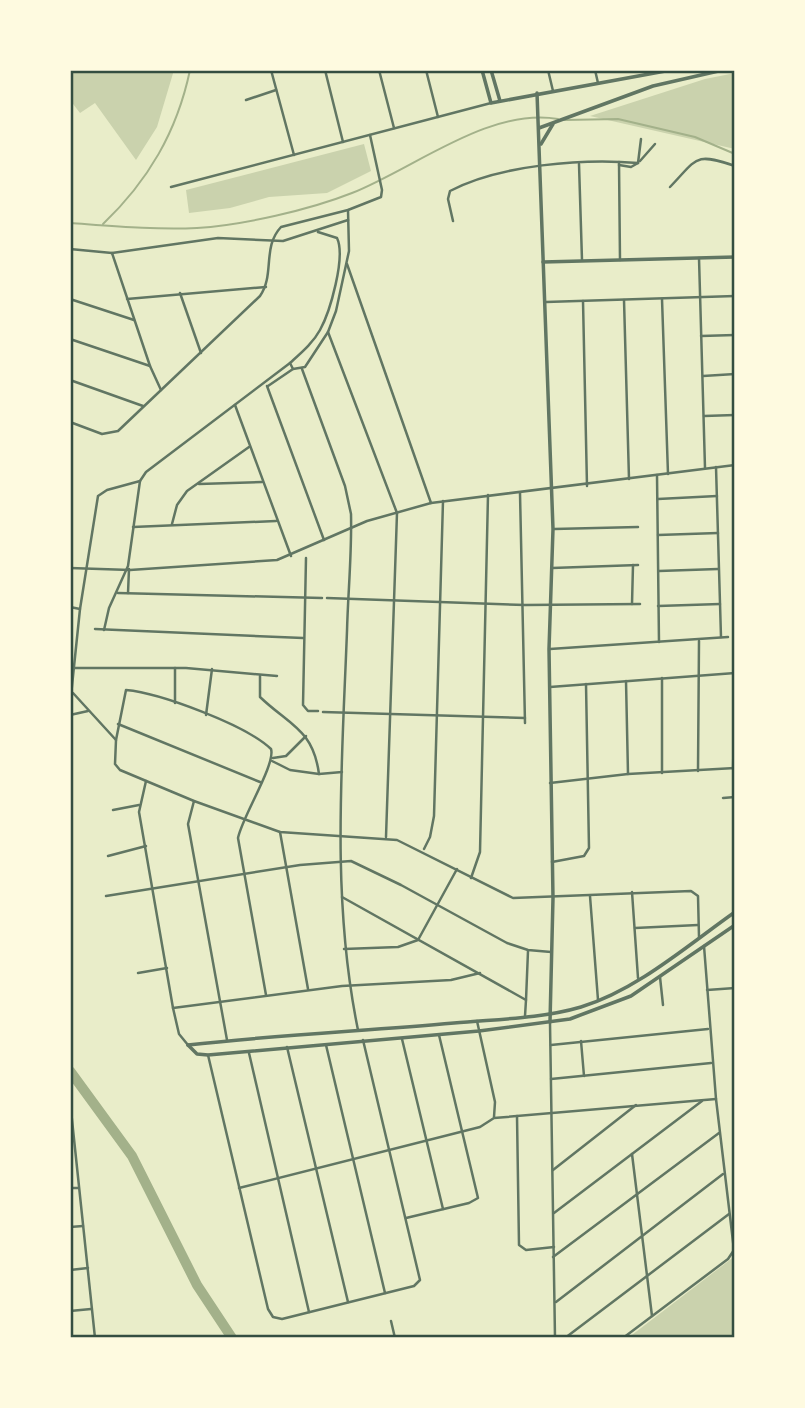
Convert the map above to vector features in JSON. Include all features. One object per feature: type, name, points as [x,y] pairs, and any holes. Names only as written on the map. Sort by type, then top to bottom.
[{"type":"street","points":[[271,70],[293,155]]},
{"type":"street","points":[[325,70],[343,142]]},
{"type":"street","points":[[379,70],[395,129]]},
{"type":"street","points":[[426,70],[438,117]]},
{"type":"street","points":[[482,70],[491,103]]},
{"type":"street","points":[[491,70],[499,101]]},
{"type":"street","points":[[548,70],[553,91]]},
{"type":"street","points":[[594,70],[598,83]]},
{"type":"street","points":[[171,187],[499,101],[671,70]]},
{"type":"street","points":[[539,128],[662,83],[723,70]]},
{"type":"street","points":[[246,100],[276,90]]},
{"type":"street","points":[[537,93],[553,529],[549,649],[552,862],[550,1022],[555,1338]]},
{"type":"street","points":[[540,146],[556,123]]},
{"type":"street","points":[[70,422],[102,434],[113,433],[202,354],[266,287],[271,240],[281,227],[377,200],[382,190],[370,135]]},
{"type":"street","points":[[639,162],[641,139]]},
{"type":"street","points":[[453,221],[448,199],[450,191],[496,176],[541,166],[639,162],[656,144]]},
{"type":"street","points":[[670,187],[703,157],[735,166]]},
{"type":"street","points":[[579,164],[582,260]]},
{"type":"street","points":[[619,164],[620,260]]},
{"type":"street","points":[[302,369],[328,332],[347,264],[348,210]]},
{"type":"street","points":[[70,255],[71,250],[112,253],[218,238],[293,239],[348,220]]},
{"type":"street","points":[[267,384],[320,330],[333,293],[339,242],[334,236],[317,232]]},
{"type":"street","points":[[112,253],[126,299],[161,390]]},
{"type":"street","points":[[543,262],[735,257]]},
{"type":"street","points":[[699,258],[705,468]]},
{"type":"street","points":[[347,264],[431,503]]},
{"type":"street","points":[[126,299],[266,287]]},
{"type":"street","points":[[180,293],[202,354]]},
{"type":"street","points":[[545,302],[735,296]]},
{"type":"street","points":[[70,299],[134,320]]},
{"type":"street","points":[[624,299],[629,479]]},
{"type":"street","points":[[662,299],[668,474]]},
{"type":"street","points":[[583,301],[587,485]]},
{"type":"street","points":[[328,332],[397,513],[386,837]]},
{"type":"street","points":[[701,336],[735,335]]},
{"type":"street","points":[[70,339],[150,366]]},
{"type":"street","points":[[290,363],[293,369]]},
{"type":"street","points":[[70,705],[80,608],[97,496],[107,490],[140,481],[162,458],[235,405],[293,369],[302,369]]},
{"type":"street","points":[[302,369],[345,486],[351,528],[341,836],[344,949],[358,1030]]},
{"type":"street","points":[[703,376],[735,374]]},
{"type":"street","points":[[70,380],[143,406]]},
{"type":"street","points":[[267,384],[324,541]]},
{"type":"street","points":[[235,405],[291,556]]},
{"type":"street","points":[[704,416],[735,415]]},
{"type":"street","points":[[172,524],[181,497],[249,447]]},
{"type":"street","points":[[70,568],[127,569],[263,562],[291,556],[351,528],[431,503],[552,490],[735,465]]},
{"type":"street","points":[[716,467],[721,637]]},
{"type":"street","points":[[657,475],[659,642]]},
{"type":"street","points":[[128,593],[127,569],[140,481]]},
{"type":"street","points":[[198,484],[262,482]]},
{"type":"street","points":[[520,493],[525,605],[525,723]]},
{"type":"street","points":[[471,878],[481,852],[488,495]]},
{"type":"street","points":[[658,499],[717,496]]},
{"type":"street","points":[[423,850],[433,828],[443,501]]},
{"type":"street","points":[[133,527],[276,521]]},
{"type":"street","points":[[553,529],[638,527]]},
{"type":"street","points":[[658,535],[718,533]]},
{"type":"street","points":[[306,558],[303,705],[308,711],[525,718]]},
{"type":"street","points":[[632,604],[633,565]]},
{"type":"street","points":[[552,568],[638,565]]},
{"type":"street","points":[[104,630],[109,608],[127,569]]},
{"type":"street","points":[[658,571],[719,569]]},
{"type":"street","points":[[118,593],[322,598]]},
{"type":"street","points":[[327,598],[487,601],[525,605],[640,604]]},
{"type":"street","points":[[658,606],[720,604]]},
{"type":"street","points":[[70,607],[80,608]]},
{"type":"street","points":[[96,629],[303,638]]},
{"type":"street","points":[[549,649],[728,637]]},
{"type":"street","points":[[698,771],[699,639]]},
{"type":"street","points":[[74,668],[212,669],[276,676]]},
{"type":"street","points":[[174,703],[175,668]]},
{"type":"street","points":[[206,715],[212,669]]},
{"type":"street","points":[[550,687],[735,673]]},
{"type":"street","points":[[260,676],[261,699],[306,736],[313,745],[319,774]]},
{"type":"street","points":[[662,678],[662,773]]},
{"type":"street","points":[[626,681],[628,774]]},
{"type":"street","points":[[552,862],[579,858],[588,853],[586,684]]},
{"type":"street","points":[[551,783],[628,774],[734,768],[735,685]]},
{"type":"street","points":[[266,995],[238,838],[245,820],[260,782],[273,760],[271,749],[253,735],[206,715],[127,690],[123,692],[114,760],[120,770],[194,801],[245,820],[281,832],[386,837],[423,850],[471,878],[513,898],[687,891],[698,896],[699,937]]},
{"type":"street","points":[[72,693],[116,740]]},
{"type":"street","points":[[70,715],[88,711]]},
{"type":"street","points":[[118,724],[260,782]]},
{"type":"street","points":[[273,760],[286,756],[306,736]]},
{"type":"street","points":[[273,760],[290,771],[319,774],[342,772]]},
{"type":"street","points":[[146,781],[139,805],[173,1007],[179,1034],[197,1054],[479,1031],[584,1015],[616,1003],[660,977],[734,925]]},
{"type":"street","points":[[723,798],[735,797]]},
{"type":"street","points":[[194,801],[188,824],[226,1040]]},
{"type":"street","points":[[113,810],[139,805]]},
{"type":"street","points":[[281,832],[308,989]]},
{"type":"street","points":[[108,856],[146,846]]},
{"type":"street","points":[[106,896],[342,860],[364,865],[507,943],[528,950],[551,952]]},
{"type":"street","points":[[344,949],[398,947],[418,940],[457,870]]},
{"type":"street","points":[[632,892],[638,978]]},
{"type":"street","points":[[590,896],[598,1000]]},
{"type":"street","points":[[342,897],[526,1000]]},
{"type":"street","points":[[188,1045],[551,1014],[598,1000],[638,978],[735,912]]},
{"type":"street","points":[[634,928],[698,925]]},
{"type":"street","points":[[734,925],[735,939]]},
{"type":"street","points":[[623,1338],[733,1254],[712,1063],[704,946]]},
{"type":"street","points":[[524,1017],[528,950]]},
{"type":"street","points":[[138,974],[167,968]]},
{"type":"street","points":[[173,1007],[308,989],[451,980],[480,973]]},
{"type":"street","points":[[660,977],[663,1005]]},
{"type":"street","points":[[706,990],[735,988]]},
{"type":"street","points":[[477,1021],[495,1102],[494,1118]]},
{"type":"street","points":[[551,1045],[709,1029]]},
{"type":"street","points":[[405,1218],[475,1201],[478,1188],[439,1035]]},
{"type":"street","points":[[402,1037],[443,1209]]},
{"type":"street","points":[[208,1055],[268,1309],[277,1319],[417,1285],[419,1273],[363,1040]]},
{"type":"street","points":[[581,1041],[584,1076]]},
{"type":"street","points":[[325,1043],[385,1293]]},
{"type":"street","points":[[287,1046],[348,1302]]},
{"type":"street","points":[[248,1050],[309,1312]]},
{"type":"street","points":[[551,1079],[712,1063]]},
{"type":"street","points":[[239,1188],[486,1125],[494,1118],[716,1099]]},
{"type":"street","points":[[554,1213],[704,1100]]},
{"type":"street","points":[[70,1101],[72,1150],[79,1188],[95,1338]]},
{"type":"street","points":[[553,1170],[636,1105]]},
{"type":"street","points":[[517,1116],[519,1245],[526,1250],[554,1247]]},
{"type":"street","points":[[554,1257],[719,1133]]},
{"type":"street","points":[[632,1154],[652,1316]]},
{"type":"street","points":[[555,1303],[723,1174]]},
{"type":"street","points":[[70,1188],[79,1188]]},
{"type":"street","points":[[565,1338],[729,1214]]},
{"type":"street","points":[[70,1227],[83,1226]]},
{"type":"street","points":[[70,1270],[88,1268]]},
{"type":"street","points":[[70,1311],[92,1309]]},
{"type":"street","points":[[391,1321],[395,1338]]},
{"type":"green space","points":[[70,70],[174,70],[157,127],[136,160],[95,103],[80,113],[70,100]]},
{"type":"green space","points":[[735,73],[735,149],[590,116],[705,79]]},
{"type":"green space","points":[[364,144],[371,171],[327,193],[269,197],[230,208],[189,213],[186,190]]},
{"type":"green space","points":[[735,1256],[735,1338],[628,1338]]},
{"type":"waterway","points":[[103,224],[134,191],[169,135],[190,70]]},
{"type":"waterway","points":[[70,223],[197,228],[276,216],[352,193],[479,131],[506,122],[532,118],[558,119]]},
{"type":"waterway","points":[[564,120],[618,119],[695,137],[735,154]]},
{"type":"waterway","points":[[70,1071],[132,1156],[197,1285],[232,1338]]}]
